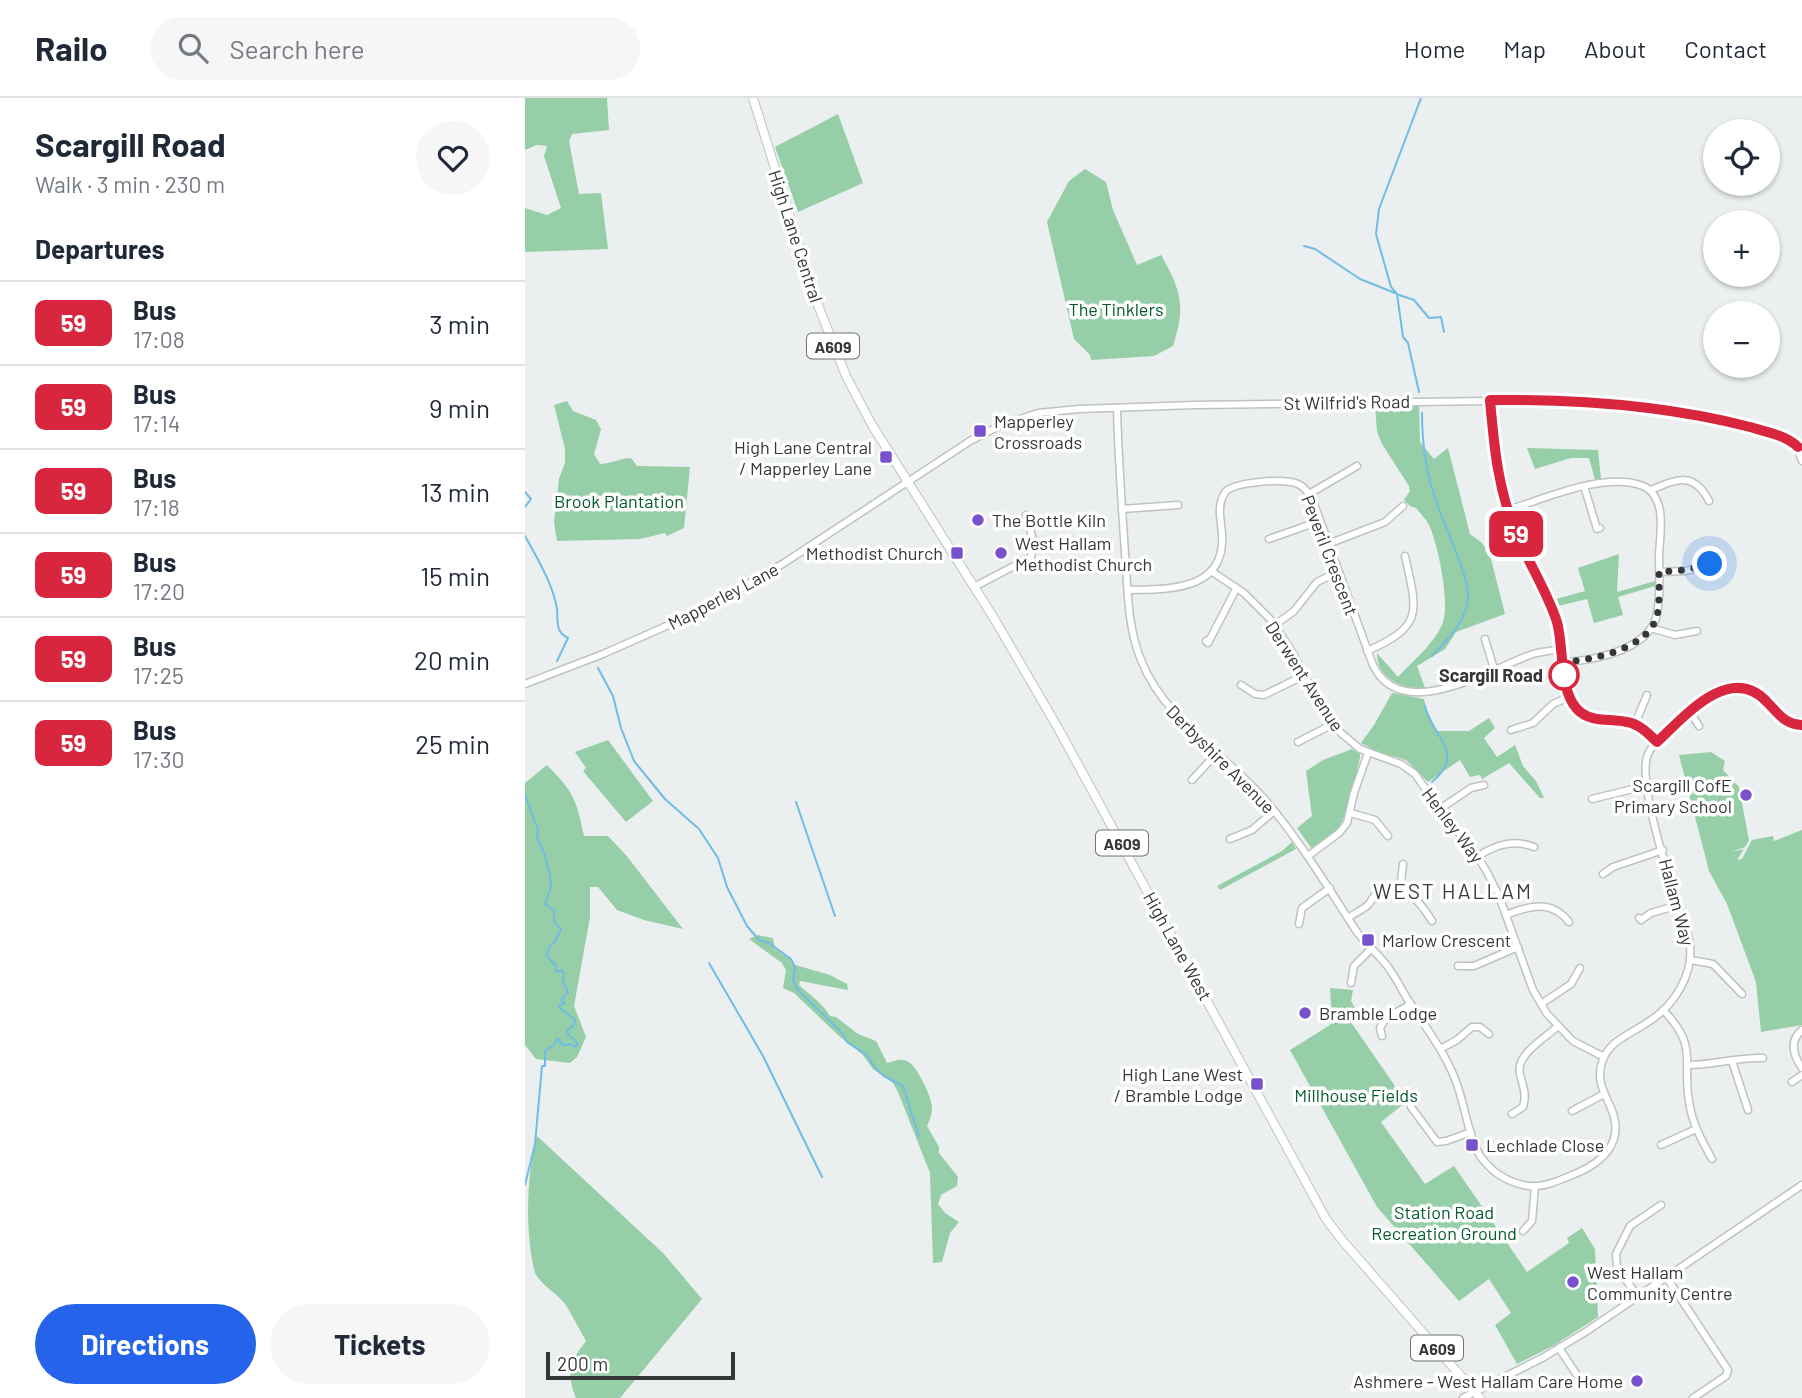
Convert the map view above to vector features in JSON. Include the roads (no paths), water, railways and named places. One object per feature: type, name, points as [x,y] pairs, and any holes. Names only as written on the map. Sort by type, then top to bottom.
[{"type":"main road","name":"High Lane Central","points":[[753,98],[832,343],[872,425],[907,482]]},
{"type":"main road","name":"High Lane West","points":[[907,482],[1059,728],[1326,1219],[1477,1395]]},
{"type":"street","name":"St Wilfrid's Road","points":[[907,482],[970,441],[1006,423],[1050,411],[1117,408],[1490,400],[1582,401],[1656,409],[1775,434],[1798,447],[1802,461]]},
{"type":"street","points":[[1490,400],[1495,455],[1508,510],[1520,542],[1551,605],[1562,649],[1569,697],[1576,708],[1588,717],[1635,724],[1657,742]]},
{"type":"street","name":"Derbyshire Avenue","points":[[1117,408],[1128,590],[1135,642],[1152,683],[1180,719],[1275,811],[1308,856]]},
{"type":"street","points":[[1309,494],[1357,466]]},
{"type":"street","points":[[1651,490],[1674,481],[1690,480],[1701,487],[1709,501]]},
{"type":"street","name":"Mapperley Lane","points":[[525,684],[707,608],[784,564],[907,482]]},
{"type":"street","name":"Peveril Crescent","points":[[1210,571],[1221,549],[1220,506],[1223,495],[1240,484],[1289,482],[1300,485],[1309,494],[1367,651],[1375,670],[1385,682],[1411,693],[1434,692],[1536,653],[1562,649]]},
{"type":"street","points":[[1508,510],[1584,486],[1623,483],[1641,485],[1651,490],[1660,513],[1657,615],[1651,628],[1639,640],[1607,655],[1590,660],[1564,662]]},
{"type":"street","points":[[1584,486],[1597,529],[1600,528]]},
{"type":"street","points":[[1122,509],[1178,504],[1179,515]]},
{"type":"street","points":[[1328,544],[1383,523],[1403,506]]},
{"type":"street","points":[[974,587],[1028,560],[1034,549],[1028,535],[1026,515]]},
{"type":"street","points":[[1269,539],[1278,539],[1320,521]]},
{"type":"street","points":[[1367,651],[1394,639],[1413,618],[1411,567],[1405,556]]},
{"type":"street","points":[[1659,572],[1683,571],[1705,563]]},
{"type":"street","points":[[1128,590],[1182,587],[1198,581],[1210,571]]},
{"type":"street","name":"Derwent Avenue","points":[[1210,571],[1259,607],[1275,625],[1333,724],[1354,745],[1368,753]]},
{"type":"street","points":[[1275,625],[1294,611],[1317,582],[1339,572]]},
{"type":"street","points":[[1206,641],[1208,643],[1236,589]]},
{"type":"street","points":[[1651,628],[1672,635],[1692,630]]},
{"type":"street","points":[[1493,635],[1484,638],[1494,669]]},
{"type":"street","points":[[1241,685],[1252,693],[1264,695],[1305,675]]},
{"type":"street","name":"Hallam Way","points":[[1604,1057],[1617,1040],[1644,1025],[1663,1010],[1682,984],[1691,960],[1689,939],[1645,786],[1646,762],[1650,751],[1690,712],[1714,693],[1727,689],[1741,688],[1762,697],[1783,719],[1802,725]]},
{"type":"street","points":[[1635,724],[1647,705],[1647,695]]},
{"type":"street","points":[[1511,730],[1524,730],[1553,704],[1569,697]]},
{"type":"street","points":[[1690,712],[1699,726]]},
{"type":"street","points":[[1298,742],[1333,724]]},
{"type":"street","points":[[1192,779],[1204,772],[1217,753]]},
{"type":"street","points":[[1368,753],[1352,798],[1351,813],[1339,834],[1308,856],[1348,918],[1389,968],[1440,1049],[1462,1098],[1477,1151],[1495,1172],[1511,1181],[1535,1186],[1552,1183],[1594,1166],[1605,1155],[1612,1142],[1615,1125],[1612,1110],[1604,1094],[1600,1072],[1604,1057]]},
{"type":"street","name":"Henley Way","points":[[1368,753],[1410,769],[1478,856],[1493,883],[1541,1004],[1557,1027],[1573,1041],[1604,1057]]},
{"type":"street","points":[[1440,809],[1479,784]]},
{"type":"street","points":[[1592,800],[1603,800],[1645,786]]},
{"type":"street","points":[[1230,839],[1252,830],[1275,811]]},
{"type":"street","points":[[1351,813],[1375,820],[1388,836]]},
{"type":"street","points":[[1478,856],[1505,844],[1530,843]]},
{"type":"street","points":[[1604,874],[1612,864],[1663,850]]},
{"type":"street","points":[[1400,890],[1403,864]]},
{"type":"street","points":[[1299,924],[1297,915],[1304,905],[1330,888]]},
{"type":"street","points":[[1348,918],[1386,888],[1415,896],[1432,921]]},
{"type":"street","points":[[1506,915],[1529,906],[1541,905],[1568,917]]},
{"type":"street","points":[[1639,918],[1641,920],[1651,913],[1679,905]]},
{"type":"street","points":[[1462,969],[1518,947]]},
{"type":"street","points":[[1351,983],[1354,966],[1371,949]]},
{"type":"street","points":[[1691,960],[1713,964],[1742,994]]},
{"type":"street","points":[[1541,1004],[1567,988],[1580,973]]},
{"type":"street","points":[[1379,1033],[1386,1018],[1411,1004]]},
{"type":"street","points":[[1663,1010],[1682,1033],[1688,1051],[1688,1097],[1696,1129],[1712,1159]]},
{"type":"street","points":[[1440,1049],[1457,1040],[1476,1024],[1489,1034]]},
{"type":"street","points":[[1512,1114],[1522,1111],[1526,1093],[1516,1068],[1525,1055],[1557,1027]]},
{"type":"street","points":[[1802,1030],[1795,1038],[1794,1049],[1795,1057],[1802,1068]]},
{"type":"street","points":[[1688,1065],[1763,1058]]},
{"type":"street","points":[[1732,1061],[1748,1110]]},
{"type":"street","points":[[1792,1082],[1802,1075]]},
{"type":"street","points":[[1572,1111],[1604,1094]]},
{"type":"street","points":[[1411,1107],[1436,1144],[1471,1132]]},
{"type":"street","points":[[1661,1145],[1696,1129]]},
{"type":"street","points":[[1463,1398],[1477,1395],[1559,1349],[1802,1185]]},
{"type":"street","points":[[1528,1229],[1533,1214],[1535,1186]]},
{"type":"street","points":[[1638,1297],[1616,1263],[1616,1254],[1633,1223],[1661,1205]]},
{"type":"street","points":[[1623,1240],[1632,1247]]},
{"type":"street","points":[[1667,1278],[1729,1372],[1693,1398]]},
{"type":"street","points":[[1559,1349],[1581,1381]]},
{"type":"waterway","points":[[1419,392],[1408,343],[1403,337],[1397,294],[1391,287],[1376,234],[1379,209],[1421,98]]},
{"type":"waterway","points":[[1304,246],[1315,249],[1360,279],[1395,293]]},
{"type":"waterway","points":[[1399,295],[1414,300],[1429,318],[1441,317],[1444,332]]},
{"type":"waterway","points":[[1422,413],[1427,470],[1460,564],[1468,597],[1460,622],[1432,656]]},
{"type":"waterway","points":[[525,492],[531,499],[525,507]]},
{"type":"waterway","points":[[525,536],[552,590],[559,629],[568,638],[557,661]]},
{"type":"waterway","points":[[598,668],[613,696],[621,728],[634,761],[665,799],[699,829],[718,858],[727,887],[747,926],[759,940],[769,943],[791,959],[795,967],[793,980],[798,990],[841,1032],[847,1042],[868,1056],[875,1068],[903,1086],[919,1137]]},
{"type":"waterway","points":[[1425,706],[1447,753],[1447,762],[1442,772],[1432,782]]},
{"type":"waterway","points":[[525,795],[550,874],[551,887],[545,904],[554,910],[554,921],[561,930],[549,947],[547,956],[556,966],[556,972],[562,970],[564,974],[563,982],[568,992],[561,1000],[565,1003],[559,1007],[575,1020],[574,1025],[567,1031],[578,1044],[575,1047],[570,1044],[563,1045],[557,1038],[555,1044],[545,1051],[535,1144],[525,1185]]},
{"type":"waterway","points":[[796,802],[835,916]]},
{"type":"waterway","points":[[709,963],[763,1056],[822,1177]]},
{"type":"place","name":"Mapperley Crossroads","points":[[980,431]]},
{"type":"place","name":"High Lane Central / Mapperley Lane","points":[[886,457]]},
{"type":"place","name":"The Bottle Kiln","points":[[978,520]]},
{"type":"place","name":"Methodist Church","points":[[957,553]]},
{"type":"place","name":"West Hallam Methodist Church","points":[[1001,553]]},
{"type":"place","name":"Scargill Road","points":[[1564,675]]},
{"type":"place","name":"Scargill CofE Primary School","points":[[1746,795]]},
{"type":"place","name":"Marlow Crescent","points":[[1368,940]]},
{"type":"place","name":"Bramble Lodge","points":[[1305,1013]]},
{"type":"place","name":"High Lane West / Bramble Lodge","points":[[1257,1084]]},
{"type":"place","name":"Lechlade Close","points":[[1472,1145]]},
{"type":"place","name":"West Hallam Community Centre","points":[[1573,1282]]},
{"type":"place","name":"Ashmere - West Hallam Care Home","points":[[1637,1381]]},
{"type":"district","name":"WEST HALLAM","points":[[1453,890]]},
{"type":"park label","name":"The Tinklers","points":[[1116,309]]},
{"type":"park label","name":"Brook Plantation","points":[[619,501]]},
{"type":"park label","name":"Millhouse Fields","points":[[1356,1095]]},
{"type":"park label","name":"Station Road Recreation Ground","points":[[1444,1222]]}]
